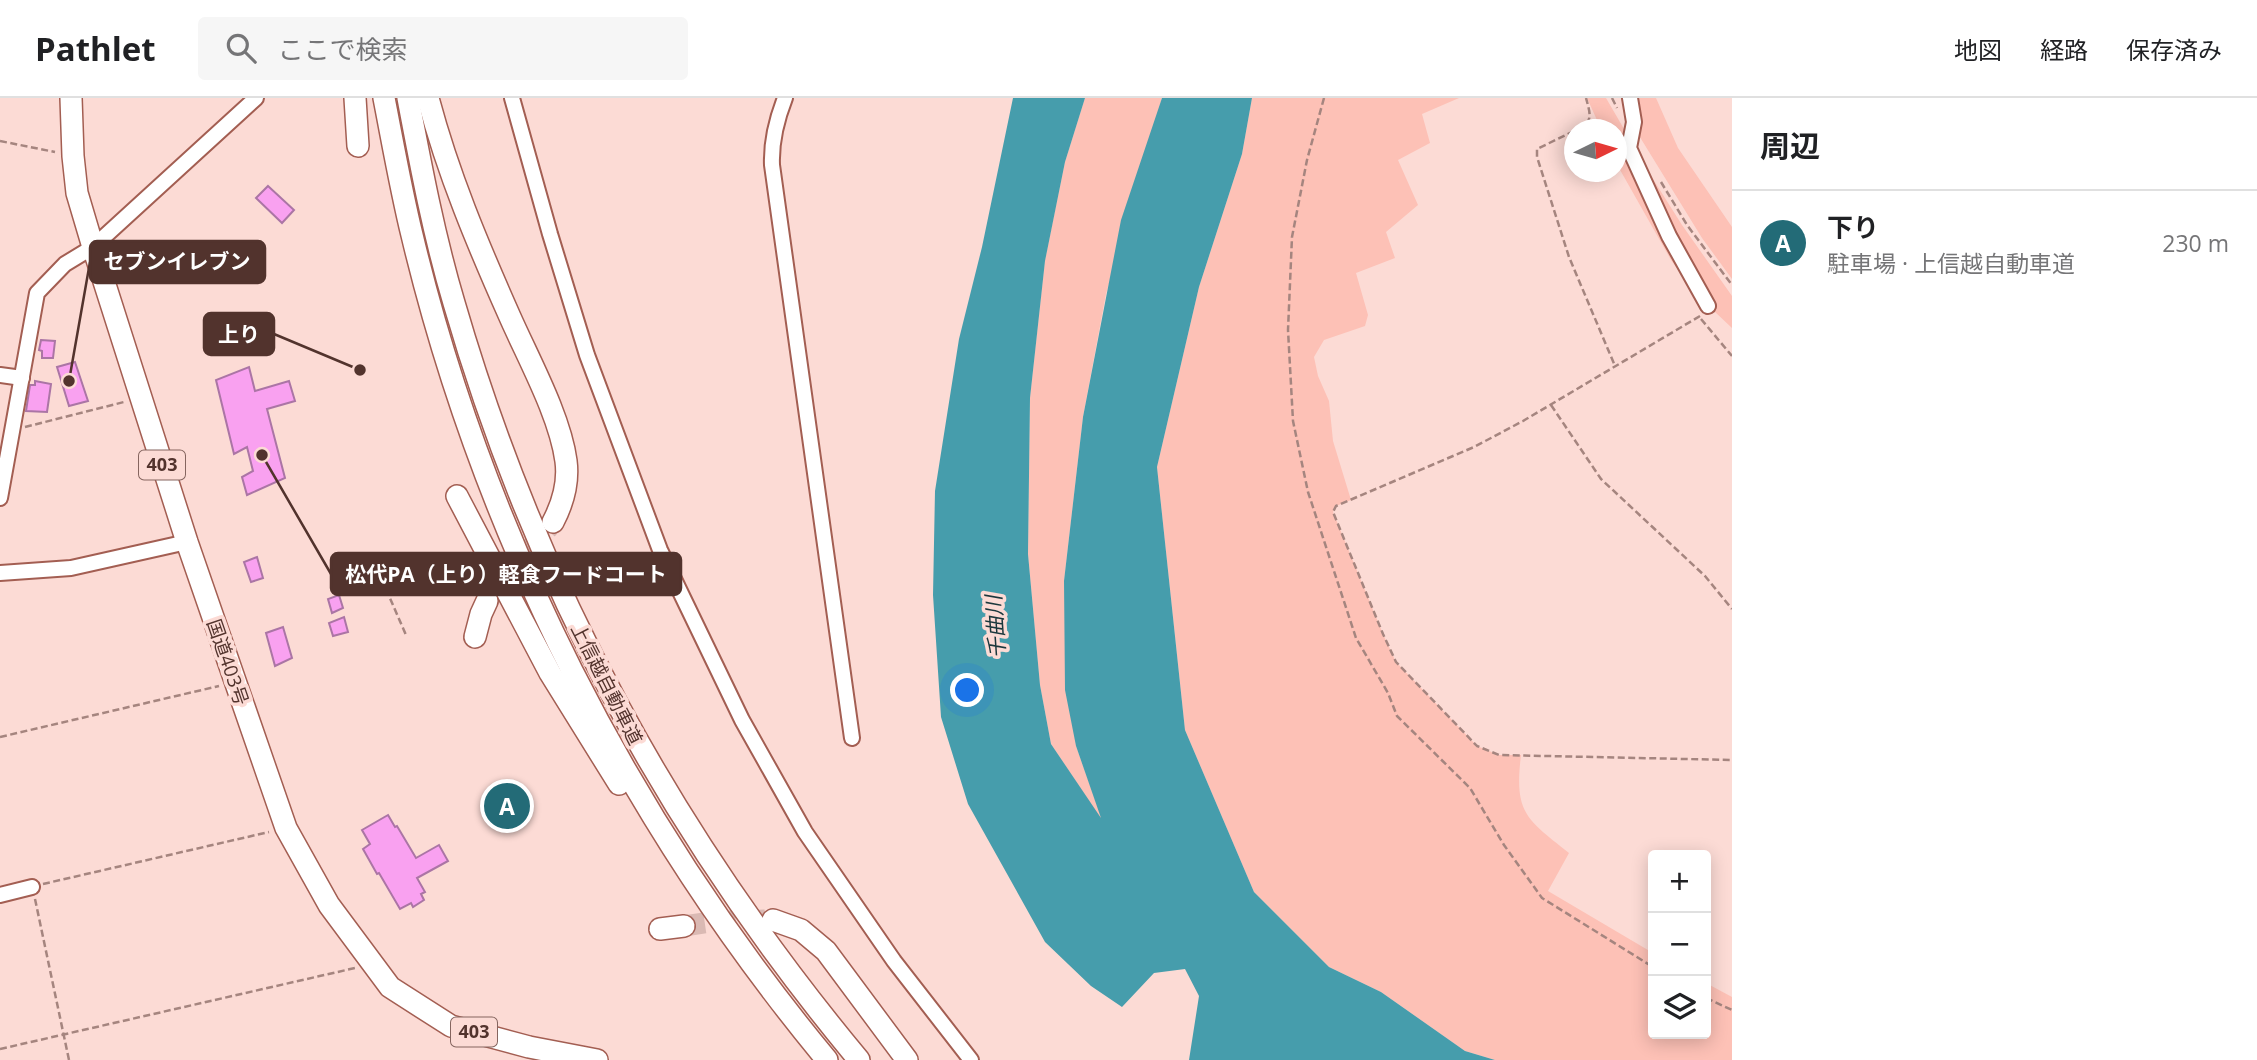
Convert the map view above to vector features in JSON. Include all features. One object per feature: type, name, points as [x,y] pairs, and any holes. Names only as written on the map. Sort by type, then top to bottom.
[{"type":"highway","name":"国道403号","points":[[71,98],[73,156],[78,193],[93,247],[187,542],[286,828],[329,905],[390,987],[452,1026],[530,1054],[597,1060]]},
{"type":"highway","points":[[355,98],[358,146]]},
{"type":"highway","name":"上信越自動車道","points":[[384,98],[412,235],[431,310],[479,456],[509,533],[560,646],[622,764],[694,880],[750,964],[827,1060]]},
{"type":"highway","name":"上信越自動車道","points":[[408,98],[435,229],[476,375],[525,508],[582,638],[644,755],[718,875],[774,953],[859,1060]]},
{"type":"highway","points":[[428,98],[451,176],[470,227],[562,443],[567,478],[565,493],[553,522]]},
{"type":"highway","points":[[457,496],[550,673],[590,740],[681,876],[750,964]]},
{"type":"highway","points":[[475,637],[487,601]]},
{"type":"highway","points":[[773,920],[801,930],[826,951],[907,1060]]},
{"type":"highway","points":[[660,929],[684,926]]},
{"type":"street","points":[[0,498],[37,293],[65,264],[93,247],[256,98]]},
{"type":"street","points":[[512,98],[587,355],[660,550],[742,720],[805,832],[894,961],[971,1060]]},
{"type":"street","points":[[785,98],[771,145],[772,165],[852,737]]},
{"type":"street","points":[[1630,98],[1634,122],[1629,148],[1703,311]]},
{"type":"street","points":[[0,375],[22,378]]},
{"type":"street","points":[[0,573],[71,568],[187,542]]},
{"type":"street","points":[[0,895],[32,887]]},
{"type":"path","points":[[1324,98],[1307,160],[1292,237],[1288,330],[1292,408],[1308,492],[1356,638],[1388,693],[1397,716],[1470,788],[1504,845],[1542,898],[1648,964]]},
{"type":"path","points":[[1586,98],[1590,119]]},
{"type":"path","points":[[1612,98],[1632,135]]},
{"type":"path","points":[[1564,136],[1537,149],[1537,157],[1569,257],[1615,366]]},
{"type":"path","points":[[0,141],[73,156]]},
{"type":"path","points":[[1658,178],[1687,225],[1732,285]]},
{"type":"path","points":[[1732,356],[1703,311],[1551,405],[1474,447],[1336,506],[1333,512],[1396,662],[1477,746],[1499,755],[1732,760]]},
{"type":"path","points":[[13,426],[21,428],[141,397]]},
{"type":"path","points":[[1551,405],[1601,479],[1705,576],[1732,609]]},
{"type":"path","points":[[386,589],[406,635]]},
{"type":"path","points":[[0,737],[235,682]]},
{"type":"path","points":[[69,1060],[32,887],[286,828]]},
{"type":"path","points":[[0,1049],[372,964]]},
{"type":"path","points":[[1711,1000],[1732,1010]]},
{"type":"shaded area","points":[[1085,98],[1162,98],[1106,294],[1083,417],[1064,581],[1076,746],[1103,822],[1051,744],[1040,685],[1028,554],[1030,398],[1045,260],[1065,162]]},
{"type":"shaded area","points":[[1252,98],[1459,98],[1422,114],[1430,143],[1398,160],[1418,205],[1386,232],[1395,258],[1356,273],[1368,315],[1365,326],[1324,340],[1314,357],[1318,376],[1329,401],[1333,441],[1351,500],[1336,506],[1333,512],[1396,662],[1477,746],[1499,755],[1521,755],[1520,790],[1526,813],[1542,832],[1569,853],[1548,891],[1648,950],[1648,1039],[1711,1039],[1711,986],[1732,997],[1732,1060],[1495,1060],[1465,1051],[1381,992],[1329,967],[1254,892],[1185,730],[1157,467],[1199,287],[1242,154]]},
{"type":"shaded area","points":[[1587,98],[1606,98],[1618,119],[1596,119]]},
{"type":"shaded area","points":[[1633,98],[1656,98],[1678,148],[1732,227],[1732,279],[1702,238],[1638,134]]},
{"type":"shaded area","points":[[1634,149],[1682,225],[1732,296],[1732,328],[1714,311],[1693,276]]},
{"type":"shaded area","points":[[1627,152],[1700,301],[1671,260],[1627,182]]},
{"type":"water","name":"千曲川","points":[[1013,98],[1085,98],[1065,162],[1045,261],[1030,398],[1028,554],[1040,685],[1051,744],[1101,818],[1076,746],[1065,690],[1064,581],[1083,417],[1121,220],[1162,98],[1252,98],[1242,154],[1199,287],[1157,467],[1185,730],[1254,892],[1329,967],[1381,992],[1465,1051],[1495,1060],[1189,1060],[1199,996],[1185,969],[1154,973],[1122,1007],[1091,986],[1045,942],[968,804],[941,717],[933,595],[935,491],[959,339],[982,247]]},
{"type":"building","points":[[268,186],[294,210],[282,223],[256,198]]},
{"type":"building","points":[[41,340],[55,341],[53,358],[42,358],[42,351],[39,350]]},
{"type":"building","points":[[75,362],[88,401],[69,406],[57,367]]},
{"type":"building","points":[[249,367],[255,391],[289,381],[295,401],[267,409],[285,478],[247,495],[242,477],[253,471],[247,447],[234,454],[216,380]]},
{"type":"building","points":[[35,381],[51,384],[47,412],[26,411],[30,385],[35,385]]},
{"type":"building","points":[[257,557],[263,578],[251,582],[244,562]]},
{"type":"building","points":[[339,595],[343,608],[332,613],[328,599]]},
{"type":"building","points":[[344,617],[348,632],[333,636],[329,623]]},
{"type":"building","points":[[283,627],[292,658],[275,666],[266,633]]},
{"type":"building","points":[[388,815],[416,858],[439,845],[448,861],[417,878],[425,892],[421,894],[424,900],[413,907],[411,903],[400,909],[363,849],[370,844],[362,830]]},
{"type":"tunnel","points":[[487,601],[549,527]]},
{"type":"tunnel","points":[[684,926],[765,920]]},
{"type":"place","name":"上り","points":[[360,370]]},
{"type":"place","name":"セブンイレブン","points":[[69,381]]},
{"type":"place","name":"松代PA（上り）軽食フードコート","points":[[262,455]]},
{"type":"place","name":"下り","points":[[507,806]]}]
